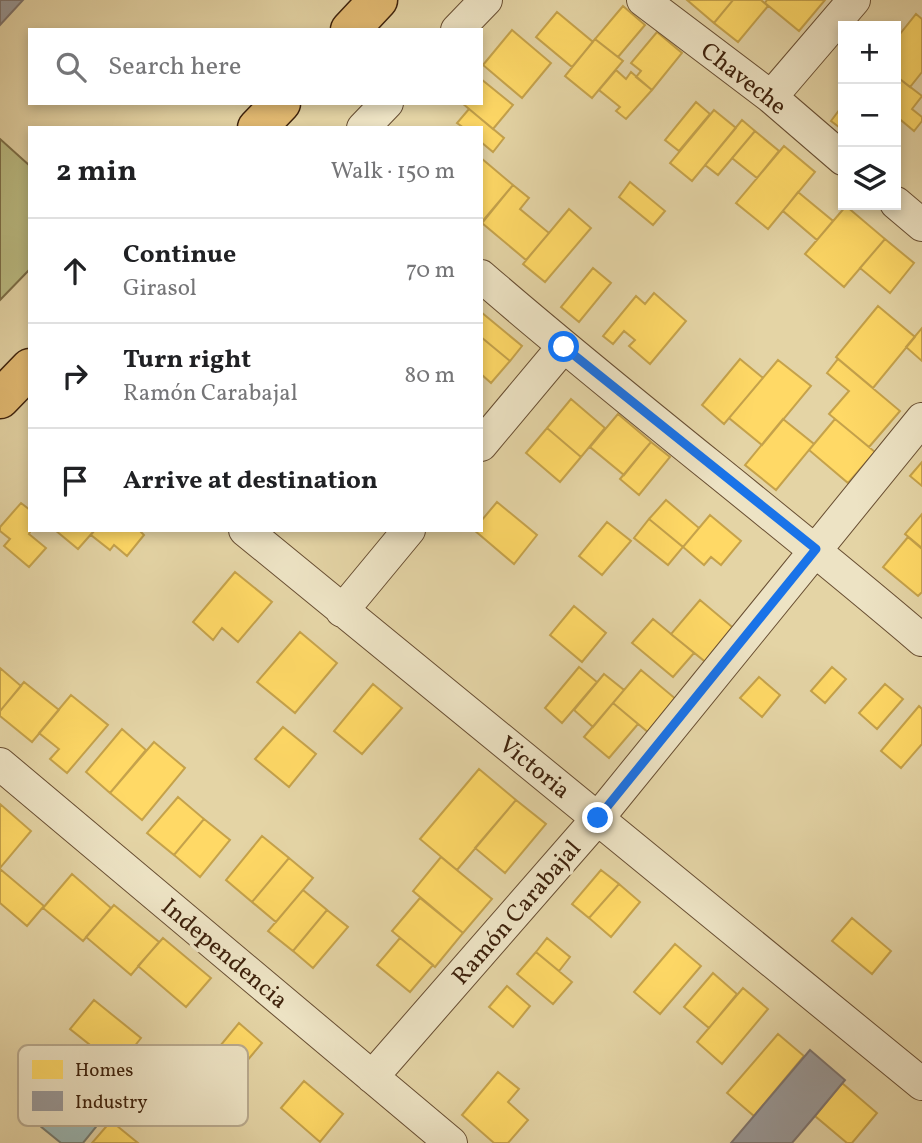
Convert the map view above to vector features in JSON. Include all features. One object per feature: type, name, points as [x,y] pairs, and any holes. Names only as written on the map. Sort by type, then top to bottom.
[{"type":"main road","points":[[352,28],[378,0]]},
{"type":"main road","points":[[259,126],[279,105]]},
{"type":"main road","points":[[0,399],[28,370]]},
{"type":"street","points":[[459,28],[486,0]]},
{"type":"street","name":"Chaveche","points":[[643,0],[771,97],[838,155]]},
{"type":"street","points":[[771,97],[854,0]]},
{"type":"street","points":[[365,126],[385,105]]},
{"type":"street","points":[[901,207],[922,225]]},
{"type":"street","points":[[483,278],[564,347],[816,549],[922,640]]},
{"type":"street","points":[[483,443],[564,347]]},
{"type":"street","name":"Ramón Carabajal","points":[[372,1077],[598,818],[922,419]]},
{"type":"street","name":"Victoria","points":[[247,532],[922,1084]]},
{"type":"street","points":[[342,611],[407,532]]},
{"type":"street","name":"Independencia","points":[[0,764],[451,1143]]},
{"type":"green space","points":[[0,139],[28,164],[28,271],[0,300]]},
{"type":"water","points":[[40,1126],[96,1127],[83,1143],[61,1143]]},
{"type":"building: Homes","points":[[687,0],[733,0],[714,23]]},
{"type":"building: Homes","points":[[733,0],[761,0],[768,6],[738,42],[714,23]]},
{"type":"building: Homes","points":[[767,0],[825,0],[799,31],[765,3]]},
{"type":"building: Homes","points":[[623,6],[645,25],[618,57],[595,39]]},
{"type":"building: Homes","points":[[557,12],[593,42],[572,67],[536,37]]},
{"type":"building: Homes","points":[[916,14],[922,19],[922,72],[910,87],[901,80],[901,33]]},
{"type":"building: Homes","points":[[512,30],[551,63],[522,98],[483,65]]},
{"type":"building: Homes","points":[[657,32],[682,53],[652,90],[636,77],[641,71],[631,63]]},
{"type":"building: Homes","points":[[595,39],[623,61],[592,98],[565,76]]},
{"type":"building: Homes","points":[[616,70],[626,79],[631,72],[652,90],[626,119],[616,111],[620,107],[599,90]]},
{"type":"building: Homes","points":[[901,80],[922,96],[912,109],[922,117],[914,131],[901,120]]},
{"type":"building: Homes","points":[[483,81],[513,105],[493,129],[464,105],[483,105]]},
{"type":"building: Homes","points":[[696,102],[710,114],[679,151],[665,140]]},
{"type":"building: Homes","points":[[469,109],[504,138],[493,152],[483,144],[483,126],[461,126],[457,123]]},
{"type":"building: Homes","points":[[714,110],[736,128],[692,181],[670,163]]},
{"type":"building: Homes","points":[[838,112],[838,126],[831,121]]},
{"type":"building: Homes","points":[[742,120],[755,131],[718,175],[705,165]]},
{"type":"building: Homes","points":[[755,131],[779,151],[757,178],[732,158]]},
{"type":"building: Homes","points":[[784,146],[815,172],[768,229],[736,203]]},
{"type":"building: Homes","points":[[483,160],[513,185],[483,221]]},
{"type":"building: Homes","points":[[630,182],[665,211],[653,225],[619,197]]},
{"type":"building: Homes","points":[[513,185],[529,198],[520,209],[549,233],[526,260],[483,222]]},
{"type":"building: Homes","points":[[798,192],[833,221],[817,240],[783,211]]},
{"type":"building: Homes","points":[[569,209],[591,228],[545,282],[523,264]]},
{"type":"building: Homes","points":[[843,210],[851,210],[885,239],[844,287],[805,254]]},
{"type":"building: Homes","points":[[885,239],[914,263],[890,293],[860,268]]},
{"type":"building: Homes","points":[[593,268],[611,283],[579,322],[561,307]]},
{"type":"building: Homes","points":[[654,293],[686,321],[650,364],[629,346],[635,340],[624,331],[613,344],[603,336],[636,296],[645,304]]},
{"type":"building: Homes","points":[[878,306],[915,337],[873,388],[836,357]]},
{"type":"building: Homes","points":[[483,314],[522,346],[510,361],[483,339]]},
{"type":"building: Homes","points":[[922,328],[922,361],[906,347]]},
{"type":"building: Homes","points":[[483,339],[510,361],[491,383],[483,376]]},
{"type":"building: Homes","points":[[740,359],[763,378],[724,424],[702,405]]},
{"type":"building: Homes","points":[[838,359],[900,411],[869,447],[829,414],[849,391],[827,373]]},
{"type":"building: Homes","points":[[778,360],[811,386],[762,445],[729,418]]},
{"type":"building: Homes","points":[[571,399],[605,428],[581,457],[547,428]]},
{"type":"building: Homes","points":[[618,414],[651,442],[624,475],[590,447]]},
{"type":"building: Homes","points":[[783,419],[814,444],[776,490],[745,465]]},
{"type":"building: Homes","points":[[835,419],[875,452],[848,483],[809,450]]},
{"type":"building: Homes","points":[[547,428],[581,457],[560,482],[526,453]]},
{"type":"building: Homes","points":[[651,442],[670,457],[639,495],[620,479]]},
{"type":"building: Homes","points":[[922,462],[922,486],[910,476]]},
{"type":"building: Homes","points":[[666,500],[699,528],[683,547],[649,519]]},
{"type":"building: Homes","points":[[497,502],[537,535],[514,564],[476,532],[483,532],[483,519]]},
{"type":"building: Homes","points":[[21,503],[28,508],[29,534],[46,548],[29,567],[4,546],[10,539],[0,531],[0,527]]},
{"type":"building: Homes","points":[[922,514],[922,548],[905,534]]},
{"type":"building: Homes","points":[[710,515],[741,541],[721,565],[711,557],[704,565],[683,547]]},
{"type":"building: Homes","points":[[649,519],[683,547],[668,565],[634,538]]},
{"type":"building: Homes","points":[[607,522],[631,541],[602,575],[579,556]]},
{"type":"building: Homes","points":[[57,532],[93,532],[78,549]]},
{"type":"building: Homes","points":[[93,532],[141,532],[144,535],[127,556],[114,545],[110,550],[91,535]]},
{"type":"building: Homes","points":[[908,537],[922,549],[922,592],[918,596],[883,567]]},
{"type":"building: Homes","points":[[235,572],[272,602],[238,642],[222,628],[213,640],[193,622]]},
{"type":"building: Homes","points":[[700,600],[737,631],[708,664],[671,634]]},
{"type":"building: Homes","points":[[574,606],[606,633],[582,662],[550,635]]},
{"type":"building: Homes","points":[[653,619],[694,653],[673,677],[632,643]]},
{"type":"building: Homes","points":[[300,632],[337,663],[295,713],[257,682]]},
{"type":"building: Homes","points":[[579,667],[597,682],[562,723],[545,708]]},
{"type":"building: Homes","points":[[832,667],[846,679],[825,703],[811,691]]},
{"type":"building: Homes","points":[[0,668],[21,686],[0,711]]},
{"type":"building: Homes","points":[[641,670],[677,700],[649,733],[613,703]]},
{"type":"building: Homes","points":[[604,674],[624,690],[593,727],[574,710]]},
{"type":"building: Homes","points":[[759,677],[780,695],[762,717],[740,698]]},
{"type":"building: Homes","points":[[24,682],[59,710],[32,742],[0,716],[0,711]]},
{"type":"building: Homes","points":[[373,684],[402,708],[362,754],[334,731]]},
{"type":"building: Homes","points":[[885,684],[903,699],[877,729],[859,713]]},
{"type":"building: Homes","points":[[71,695],[108,725],[67,773],[50,759],[59,749],[39,733]]},
{"type":"building: Homes","points":[[613,703],[638,724],[609,758],[584,737]]},
{"type":"building: Homes","points":[[919,706],[922,709],[922,744],[901,768],[881,751]]},
{"type":"building: Homes","points":[[283,727],[316,754],[289,787],[255,759]]},
{"type":"building: Homes","points":[[122,729],[146,750],[110,793],[86,772]]},
{"type":"building: Homes","points":[[154,742],[185,768],[142,820],[110,793]]},
{"type":"building: Homes","points":[[479,769],[516,800],[457,870],[420,839]]},
{"type":"building: Homes","points":[[178,797],[204,819],[174,855],[147,833]]},
{"type":"building: Homes","points":[[516,800],[546,824],[505,873],[475,848]]},
{"type":"building: Homes","points":[[0,804],[31,831],[0,868]]},
{"type":"building: Homes","points":[[204,819],[230,840],[200,877],[174,855]]},
{"type":"building: Homes","points":[[262,836],[289,858],[252,902],[226,880]]},
{"type":"building: Homes","points":[[441,857],[492,899],[463,933],[413,891]]},
{"type":"building: Homes","points":[[289,858],[313,878],[276,922],[252,902]]},
{"type":"building: Homes","points":[[0,869],[44,906],[27,926],[0,903]]},
{"type":"building: Homes","points":[[601,870],[619,884],[589,918],[572,904]]},
{"type":"building: Homes","points":[[72,874],[111,908],[83,941],[43,908]]},
{"type":"building: Homes","points":[[619,884],[640,902],[611,937],[589,918]]},
{"type":"building: Homes","points":[[303,890],[327,910],[293,951],[268,931]]},
{"type":"building: Homes","points":[[420,898],[463,933],[435,967],[392,931]]},
{"type":"building: Homes","points":[[114,905],[159,942],[131,975],[86,937]]},
{"type":"building: Homes","points":[[327,910],[348,927],[313,968],[293,951]]},
{"type":"building: Homes","points":[[852,918],[891,951],[872,974],[832,941]]},
{"type":"building: Homes","points":[[163,938],[211,978],[186,1007],[138,966]]},
{"type":"building: Homes","points":[[400,938],[433,965],[410,992],[377,965]]},
{"type":"building: Homes","points":[[547,938],[570,957],[559,971],[536,952]]},
{"type":"building: Homes","points":[[675,944],[701,966],[660,1014],[634,992]]},
{"type":"building: Homes","points":[[536,952],[572,982],[553,1004],[517,974]]},
{"type":"building: Homes","points":[[713,973],[737,994],[709,1028],[684,1007]]},
{"type":"building: Homes","points":[[507,986],[530,1006],[513,1027],[489,1007]]},
{"type":"building: Homes","points":[[743,988],[768,1009],[722,1064],[697,1042]]},
{"type":"building: Homes","points":[[94,1000],[141,1038],[135,1045],[90,1045],[70,1029]]},
{"type":"building: Homes","points":[[239,1023],[262,1043],[248,1060],[248,1045],[221,1045]]},
{"type":"building: Homes","points":[[778,1034],[804,1056],[754,1116],[727,1093]]},
{"type":"building: Homes","points":[[498,1072],[519,1089],[508,1102],[528,1120],[508,1143],[494,1143],[462,1115]]},
{"type":"building: Homes","points":[[304,1081],[343,1114],[320,1142],[281,1108]]},
{"type":"building: Homes","points":[[842,1083],[877,1113],[852,1143],[847,1143],[815,1116]]},
{"type":"building: Homes","points":[[107,1126],[117,1126],[138,1143],[92,1143]]},
{"type":"building: Industry","points":[[0,0],[23,0],[0,25]]},
{"type":"building: Industry","points":[[810,1050],[845,1080],[815,1116],[792,1143],[731,1143]]},
{"type":"route","points":[[564,347],[816,549],[598,818]]}]
